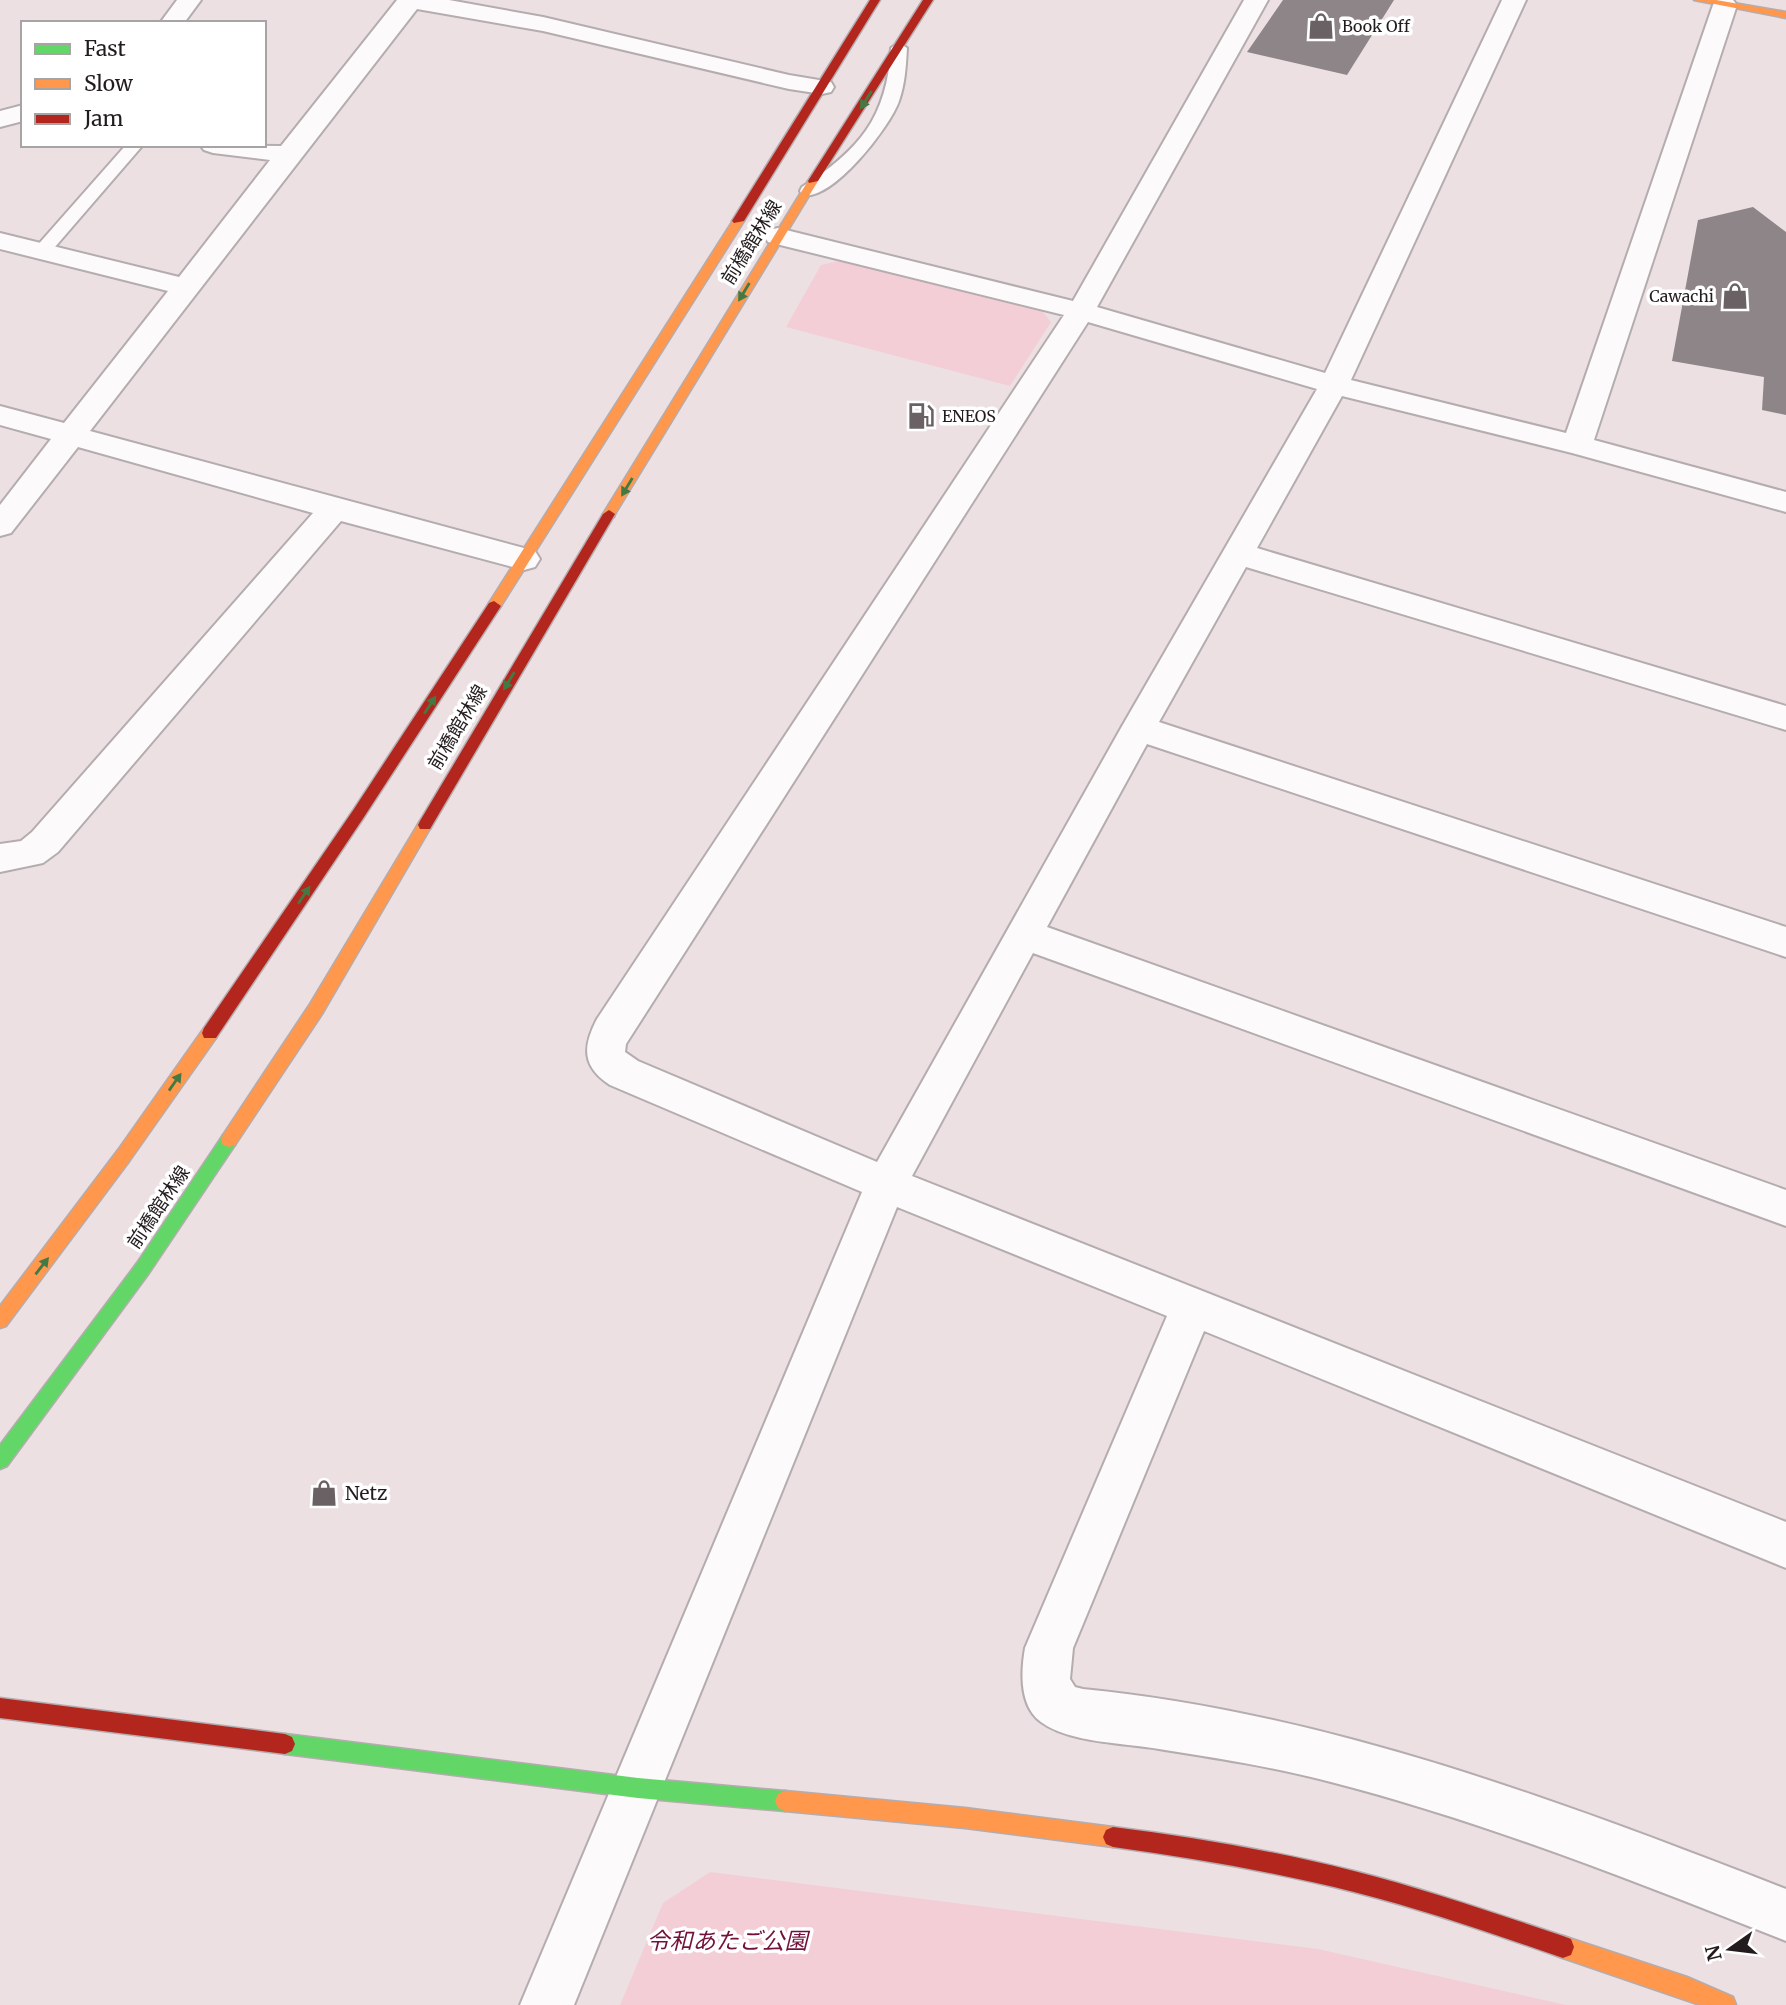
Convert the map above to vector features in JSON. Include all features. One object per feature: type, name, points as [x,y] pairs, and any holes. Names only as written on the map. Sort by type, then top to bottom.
[{"type":"main road","name":"前橋館林線","points":[[0,1320],[59,1245],[276,937],[524,558],[875,0]]},
{"type":"main road","points":[[899,48],[928,0]]},
{"type":"main road","points":[[1712,2],[1786,15]]},
{"type":"main road","name":"前橋館林線","points":[[0,1460],[143,1268],[309,1020],[539,630],[808,191]]},
{"type":"main road","points":[[0,1708],[638,1788],[965,1818],[1183,1846],[1312,1871],[1444,1908],[1686,1987],[1725,2005]]},
{"type":"street","points":[[173,21],[189,0]]},
{"type":"street","points":[[0,526],[411,0],[543,23],[789,82],[822,87]]},
{"type":"street","points":[[1256,0],[1081,311],[605,1042],[607,1060],[624,1073],[886,1184],[1786,1545]]},
{"type":"street","points":[[547,2005],[886,1184],[1138,728],[1334,385],[1514,0]]},
{"type":"street","points":[[1577,445],[1712,2]]},
{"type":"street","points":[[229,147],[288,155]]},
{"type":"street","points":[[778,236],[1081,311],[1334,385],[1577,445],[1786,502]]},
{"type":"street","points":[[0,241],[185,287]]},
{"type":"street","points":[[0,415],[334,509],[524,558]]},
{"type":"street","points":[[0,858],[30,853],[45,842],[334,509]]},
{"type":"street","points":[[1239,554],[1786,718]]},
{"type":"street","points":[[1138,728],[1786,942]]},
{"type":"street","points":[[1023,934],[1786,1208]]},
{"type":"street","points":[[1193,1305],[1049,1648],[1045,1672],[1046,1689],[1058,1705],[1073,1713],[1251,1740],[1359,1765],[1629,1853],[1786,1915]]},
{"type":"lane","points":[[808,191],[843,168],[864,145],[890,104],[897,80],[899,48]]},
{"type":"lane","points":[[42,251],[133,147]]},
{"type":"green space","points":[[839,261],[1042,311],[1051,322],[1010,386],[786,327],[821,265]]},
{"type":"green space","name":"令和あたご公園","points":[[710,1872],[1318,1949],[1566,2005],[620,2005],[663,1903]]},
{"type":"building","name":"Book Off","points":[[1283,0],[1394,0],[1347,75],[1247,52]]},
{"type":"building","name":"Cawachi","points":[[1753,207],[1786,232],[1786,415],[1762,410],[1764,377],[1672,361],[1698,220]]},
{"type":"traffic: fast","points":[[0,1460],[143,1268],[229,1140]]},
{"type":"traffic: fast","points":[[285,1744],[638,1788],[785,1801]]},
{"type":"traffic: slow","points":[[1699,0],[1786,15]]},
{"type":"traffic: slow","points":[[609,514],[813,181]]},
{"type":"traffic: slow","points":[[494,606],[738,221]]},
{"type":"traffic: slow","points":[[229,1140],[316,1009],[425,825]]},
{"type":"traffic: slow","points":[[0,1320],[124,1155],[210,1033]]},
{"type":"traffic: slow","points":[[785,1801],[965,1818],[1113,1837]]},
{"type":"traffic: slow","points":[[1563,1947],[1687,1988],[1725,2005]]},
{"type":"traffic: jam","points":[[738,221],[875,0]]},
{"type":"traffic: jam","points":[[813,181],[928,0]]},
{"type":"traffic: jam","points":[[425,825],[609,514]]},
{"type":"traffic: jam","points":[[210,1033],[359,813],[494,606]]},
{"type":"traffic: jam","points":[[0,1708],[285,1744]]},
{"type":"traffic: jam","points":[[1113,1837],[1192,1848],[1354,1881],[1444,1907],[1563,1947]]},
{"type":"place","name":"Book Off","points":[[1321,26]]},
{"type":"place","name":"Cawachi","points":[[1735,296]]},
{"type":"place","name":"ENEOS","points":[[921,416]]},
{"type":"place","name":"Netz","points":[[324,1493]]}]
